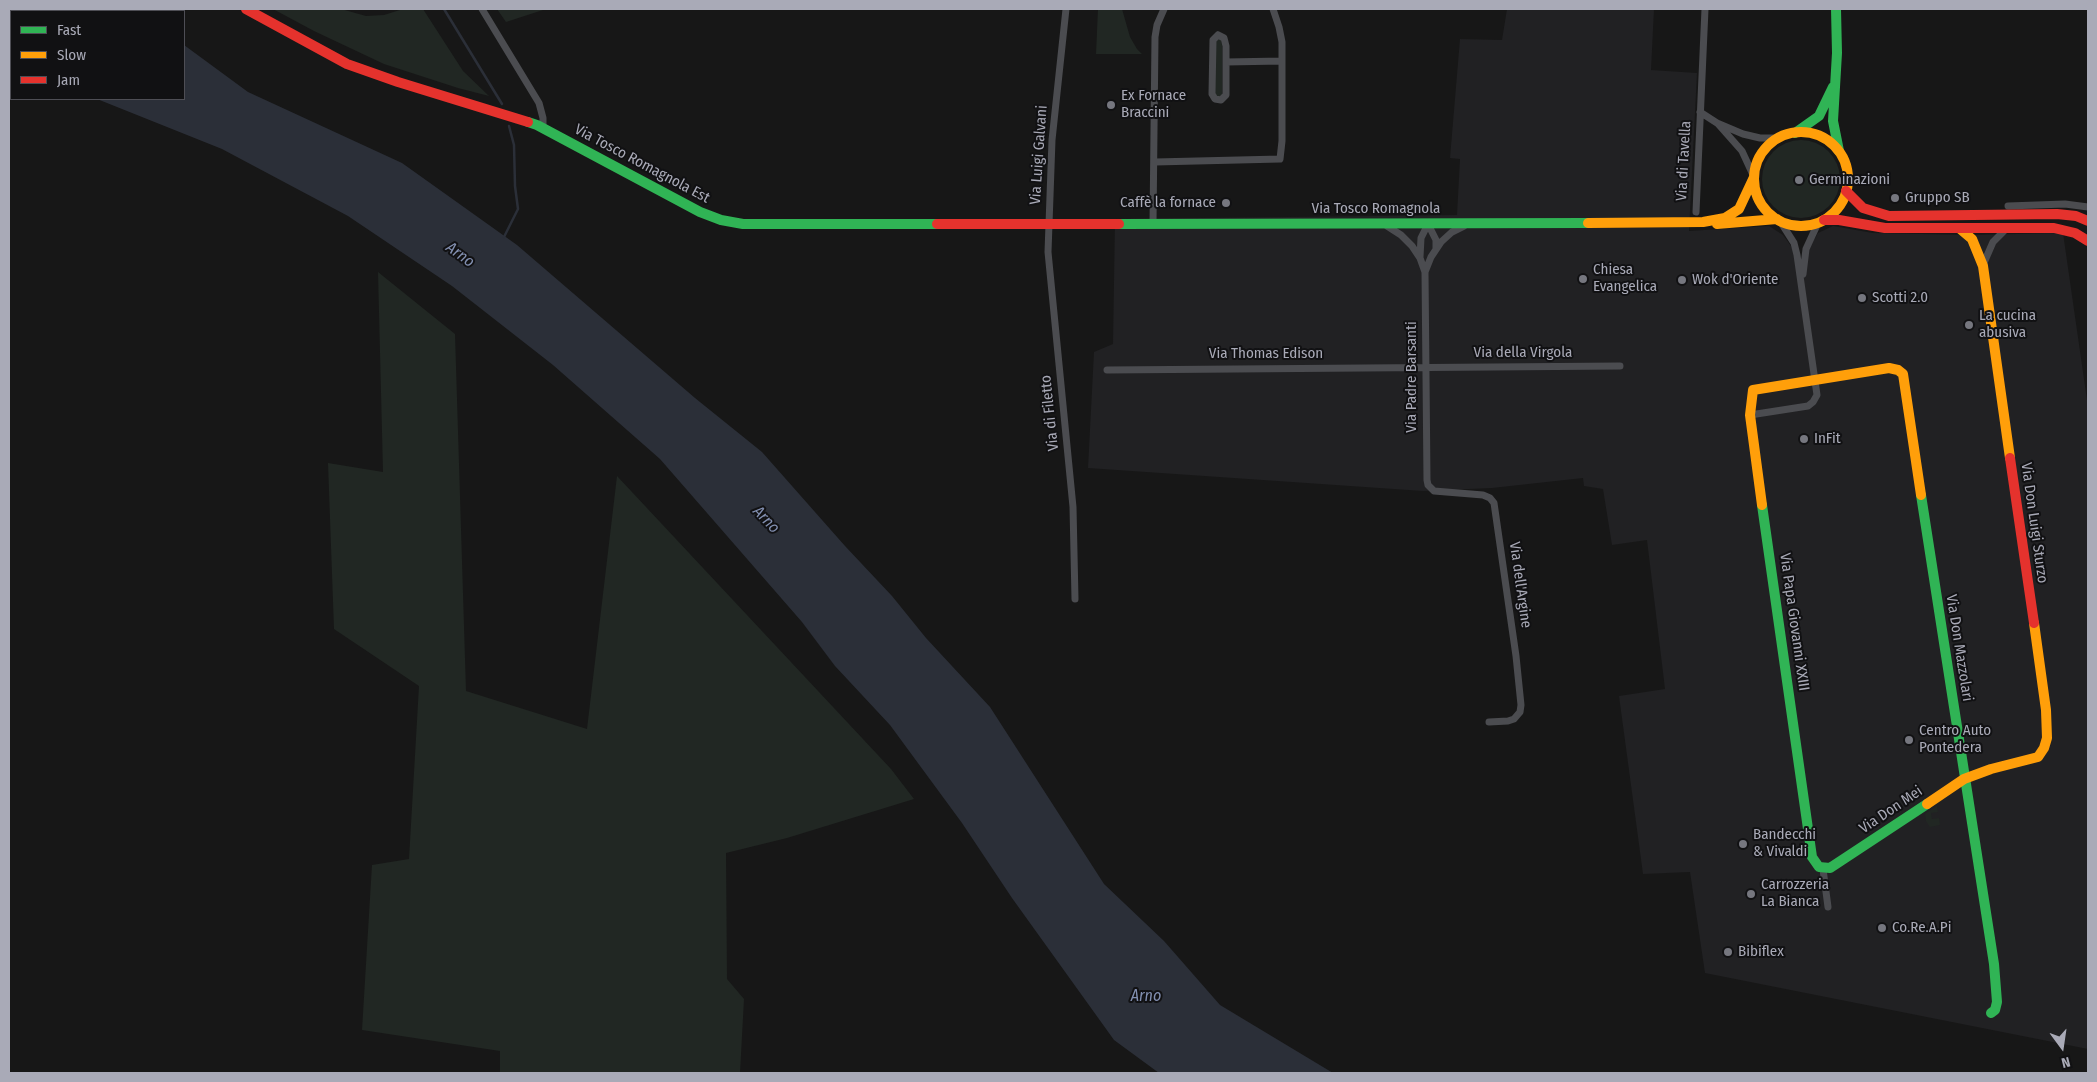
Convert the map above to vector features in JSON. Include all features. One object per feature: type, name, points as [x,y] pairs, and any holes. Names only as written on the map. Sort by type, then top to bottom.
[{"type":"main road","name":"Via Tosco Romagnola Est","points":[[246,9],[327,54],[364,71],[543,128],[700,212],[734,223],[769,225],[1049,224]]},
{"type":"main road","points":[[1820,222],[1837,209],[1846,191],[1846,169],[1833,127],[1837,53],[1836,9]]},
{"type":"main road","points":[[1834,86],[1814,121],[1794,133],[1779,138],[1761,154],[1754,177],[1758,199],[1764,208],[1778,220],[1795,226],[1839,220],[1885,228],[2060,229],[2075,233],[2088,241]]},
{"type":"main road","points":[[1794,133],[1810,134],[1824,139],[1837,149],[1841,156]]},
{"type":"main road","name":"Via Tosco Romagnola","points":[[1703,222],[1725,218],[1739,209],[1744,202],[1754,177]]},
{"type":"main road","points":[[1846,191],[1854,202],[1863,208],[1889,216],[2057,214],[2076,216],[2088,221]]},
{"type":"main road","name":"Via Tosco Romagnola","points":[[1049,224],[1703,222],[1722,224],[1778,220]]},
{"type":"main road","name":"Via Don Luigi Sturzo","points":[[1959,228],[1972,239],[1983,266],[2048,728],[2044,748],[2038,757],[2014,763]]},
{"type":"main road","name":"Via Don Mazzolari","points":[[1750,415],[1754,390],[1889,368],[1898,370],[1904,378],[1997,990],[1995,1010],[1991,1013]]},
{"type":"main road","name":"Via Papa Giovanni XXIII","points":[[1750,415],[1808,833],[1812,857],[1819,867],[1823,869]]},
{"type":"main road","name":"Via Don Mei","points":[[1823,869],[1830,868],[1840,862],[1964,779],[2014,763]]},
{"type":"street","points":[[482,9],[539,103],[544,118],[543,128]]},
{"type":"street","name":"Via Luigi Galvani","points":[[1049,224],[1051,158],[1066,9]]},
{"type":"street","points":[[1154,224],[1156,37],[1157,25],[1164,9]]},
{"type":"street","points":[[1155,162],[1280,159],[1282,141],[1281,32],[1273,9]]},
{"type":"street","name":"Via di Tavella","points":[[1696,212],[1705,9]]},
{"type":"street","points":[[1216,36],[1222,36],[1225,40],[1226,62],[1226,95],[1223,99],[1218,100],[1212,94],[1213,40],[1216,36]]},
{"type":"street","points":[[1226,62],[1282,61]]},
{"type":"street","name":"Via di Tavella","points":[[1700,112],[1717,123],[1754,137],[1779,138]]},
{"type":"street","name":"Via di Tavella","points":[[1717,123],[1742,151],[1754,177]]},
{"type":"street","points":[[2008,206],[2065,204],[2088,207]]},
{"type":"street","points":[[1750,415],[1808,406],[1817,395],[1802,282],[1794,243],[1778,220]]},
{"type":"street","points":[[1802,282],[1806,249],[1820,222]]},
{"type":"street","name":"Via di Filetto","points":[[1049,224],[1048,261],[1073,507],[1075,599]]},
{"type":"street","name":"Via Padre Barsanti","points":[[1381,224],[1395,231],[1408,241],[1420,258],[1425,272],[1427,483]]},
{"type":"street","points":[[1428,224],[1435,236],[1436,249]]},
{"type":"street","name":"Via Padre Barsanti","points":[[1420,258],[1422,238],[1428,224]]},
{"type":"street","name":"Via Padre Barsanti","points":[[1425,272],[1436,249],[1452,232],[1475,224]]},
{"type":"street","points":[[1983,266],[1993,242],[2008,228]]},
{"type":"street","name":"Via della Virgola","points":[[1426,367],[1620,366]]},
{"type":"street","name":"Via Thomas Edison","points":[[1107,370],[1426,367]]},
{"type":"street","name":"Via dell'Argine","points":[[1427,483],[1434,491],[1483,495],[1490,498],[1494,503],[1516,656],[1521,705],[1518,716],[1512,720],[1489,722]]},
{"type":"street","points":[[1823,869],[1828,907]]},
{"type":"shaded area","points":[[273,9],[341,9],[366,16],[384,15],[403,9],[423,9],[463,71],[489,96],[384,64],[314,31]]},
{"type":"shaded area","points":[[497,9],[546,9],[506,22]]},
{"type":"shaded area","points":[[1098,9],[1122,9],[1130,37],[1142,54],[1096,54]]},
{"type":"shaded area","points":[[1507,9],[1654,9],[1651,70],[1697,73],[1689,231],[1769,226],[1783,235],[1802,261],[1818,233],[1833,226],[1873,233],[1969,235],[2063,233],[2088,407],[2088,1049],[1705,973],[1690,872],[1643,874],[1619,696],[1665,689],[1647,540],[1612,545],[1603,489],[1584,486],[1583,478],[1492,488],[1423,491],[1088,468],[1094,352],[1113,344],[1115,219],[1457,215],[1460,159],[1450,158],[1460,39],[1502,40]]},
{"type":"shaded area","points":[[1219,39],[1222,45],[1222,96],[1218,97],[1215,94],[1216,40]]},
{"type":"shaded area","points":[[1801,140],[1816,143],[1828,152],[1837,164],[1840,179],[1837,194],[1828,206],[1816,215],[1801,218],[1786,215],[1774,206],[1765,194],[1762,179],[1765,164],[1774,152],[1786,143]]},
{"type":"shaded area","points":[[378,272],[455,334],[466,691],[587,729],[617,476],[891,769],[914,799],[787,838],[726,853],[727,979],[744,999],[740,1073],[500,1073],[500,1051],[362,1030],[372,865],[409,859],[419,686],[334,629],[328,463],[383,472]]},
{"type":"shaded area","points":[[1937,806],[1938,812],[1931,813],[1932,819],[1939,818],[1940,825],[1930,827],[1926,821],[1925,814]]},
{"type":"water","points":[[9,9],[72,10],[10,10],[9,81]]},
{"type":"water","name":"Arno","points":[[185,46],[248,92],[402,163],[517,245],[695,398],[762,452],[892,596],[926,638],[990,707],[1104,884],[1164,941],[1220,1005],[1333,1073],[1159,1073],[1114,1040],[1012,898],[962,823],[890,725],[835,666],[802,622],[660,459],[553,365],[452,286],[348,216],[222,149],[100,100],[185,100]]},
{"type":"waterway","points":[[444,9],[502,104]]},
{"type":"waterway","points":[[504,237],[518,209],[515,186],[514,145],[509,126]]},
{"type":"traffic: fast","points":[[1836,9],[1837,53],[1833,121],[1839,151]]},
{"type":"traffic: fast","points":[[1795,133],[1819,116],[1833,87]]},
{"type":"traffic: fast","points":[[528,122],[537,125],[700,212],[721,220],[743,224],[937,224]]},
{"type":"traffic: fast","points":[[1119,224],[1588,223]]},
{"type":"traffic: fast","points":[[1921,495],[1994,964],[1997,1002],[1995,1010],[1991,1013]]},
{"type":"traffic: fast","points":[[1762,505],[1812,857],[1819,867],[1830,868],[1927,804]]},
{"type":"traffic: slow","points":[[1801,132],[1819,136],[1834,146],[1844,161],[1848,179],[1844,197],[1834,212],[1819,222],[1801,226],[1783,222],[1768,212],[1758,197],[1754,179],[1758,161],[1768,146],[1783,136],[1801,132]]},
{"type":"traffic: slow","points":[[1588,223],[1703,222],[1725,218],[1739,209],[1754,177]]},
{"type":"traffic: slow","points":[[1717,224],[1777,219]]},
{"type":"traffic: slow","points":[[1959,228],[1972,239],[1983,266],[2010,458]]},
{"type":"traffic: slow","points":[[1762,505],[1750,415],[1753,390],[1889,368],[1898,370],[1903,374],[1921,495]]},
{"type":"traffic: slow","points":[[1927,804],[1964,779],[1991,769],[2038,757],[2044,748],[2047,738],[2046,710],[2034,623]]},
{"type":"traffic: jam","points":[[246,9],[347,64],[398,82],[528,122]]},
{"type":"traffic: jam","points":[[1846,191],[1863,208],[1889,216],[2057,214],[2076,216],[2088,221]]},
{"type":"traffic: jam","points":[[1824,220],[1839,220],[1885,228],[2054,228],[2075,233],[2088,241]]},
{"type":"traffic: jam","points":[[937,224],[1119,224]]},
{"type":"traffic: jam","points":[[2010,458],[2034,623]]},
{"type":"place","name":"Ex Fornace Braccini","points":[[1111,105]]},
{"type":"place","name":"Germinazioni","points":[[1799,180]]},
{"type":"place","name":"Gruppo SB","points":[[1895,198]]},
{"type":"place","name":"Caffè la fornace","points":[[1226,203]]},
{"type":"place","name":"Chiesa Evangelica","points":[[1583,279]]},
{"type":"place","name":"Wok d'Oriente","points":[[1682,280]]},
{"type":"place","name":"Scotti 2.0","points":[[1862,298]]},
{"type":"place","name":"La cucina abusiva","points":[[1969,325]]},
{"type":"place","name":"InFit","points":[[1804,439]]},
{"type":"place","name":"Centro Auto Pontedera","points":[[1909,740]]},
{"type":"place","name":"Bandecchi & Vivaldi","points":[[1743,844]]},
{"type":"place","name":"Carrozzeria La Bianca","points":[[1751,894]]},
{"type":"place","name":"Co.Re.A.Pi","points":[[1882,928]]},
{"type":"place","name":"Bibiflex","points":[[1728,952]]}]
